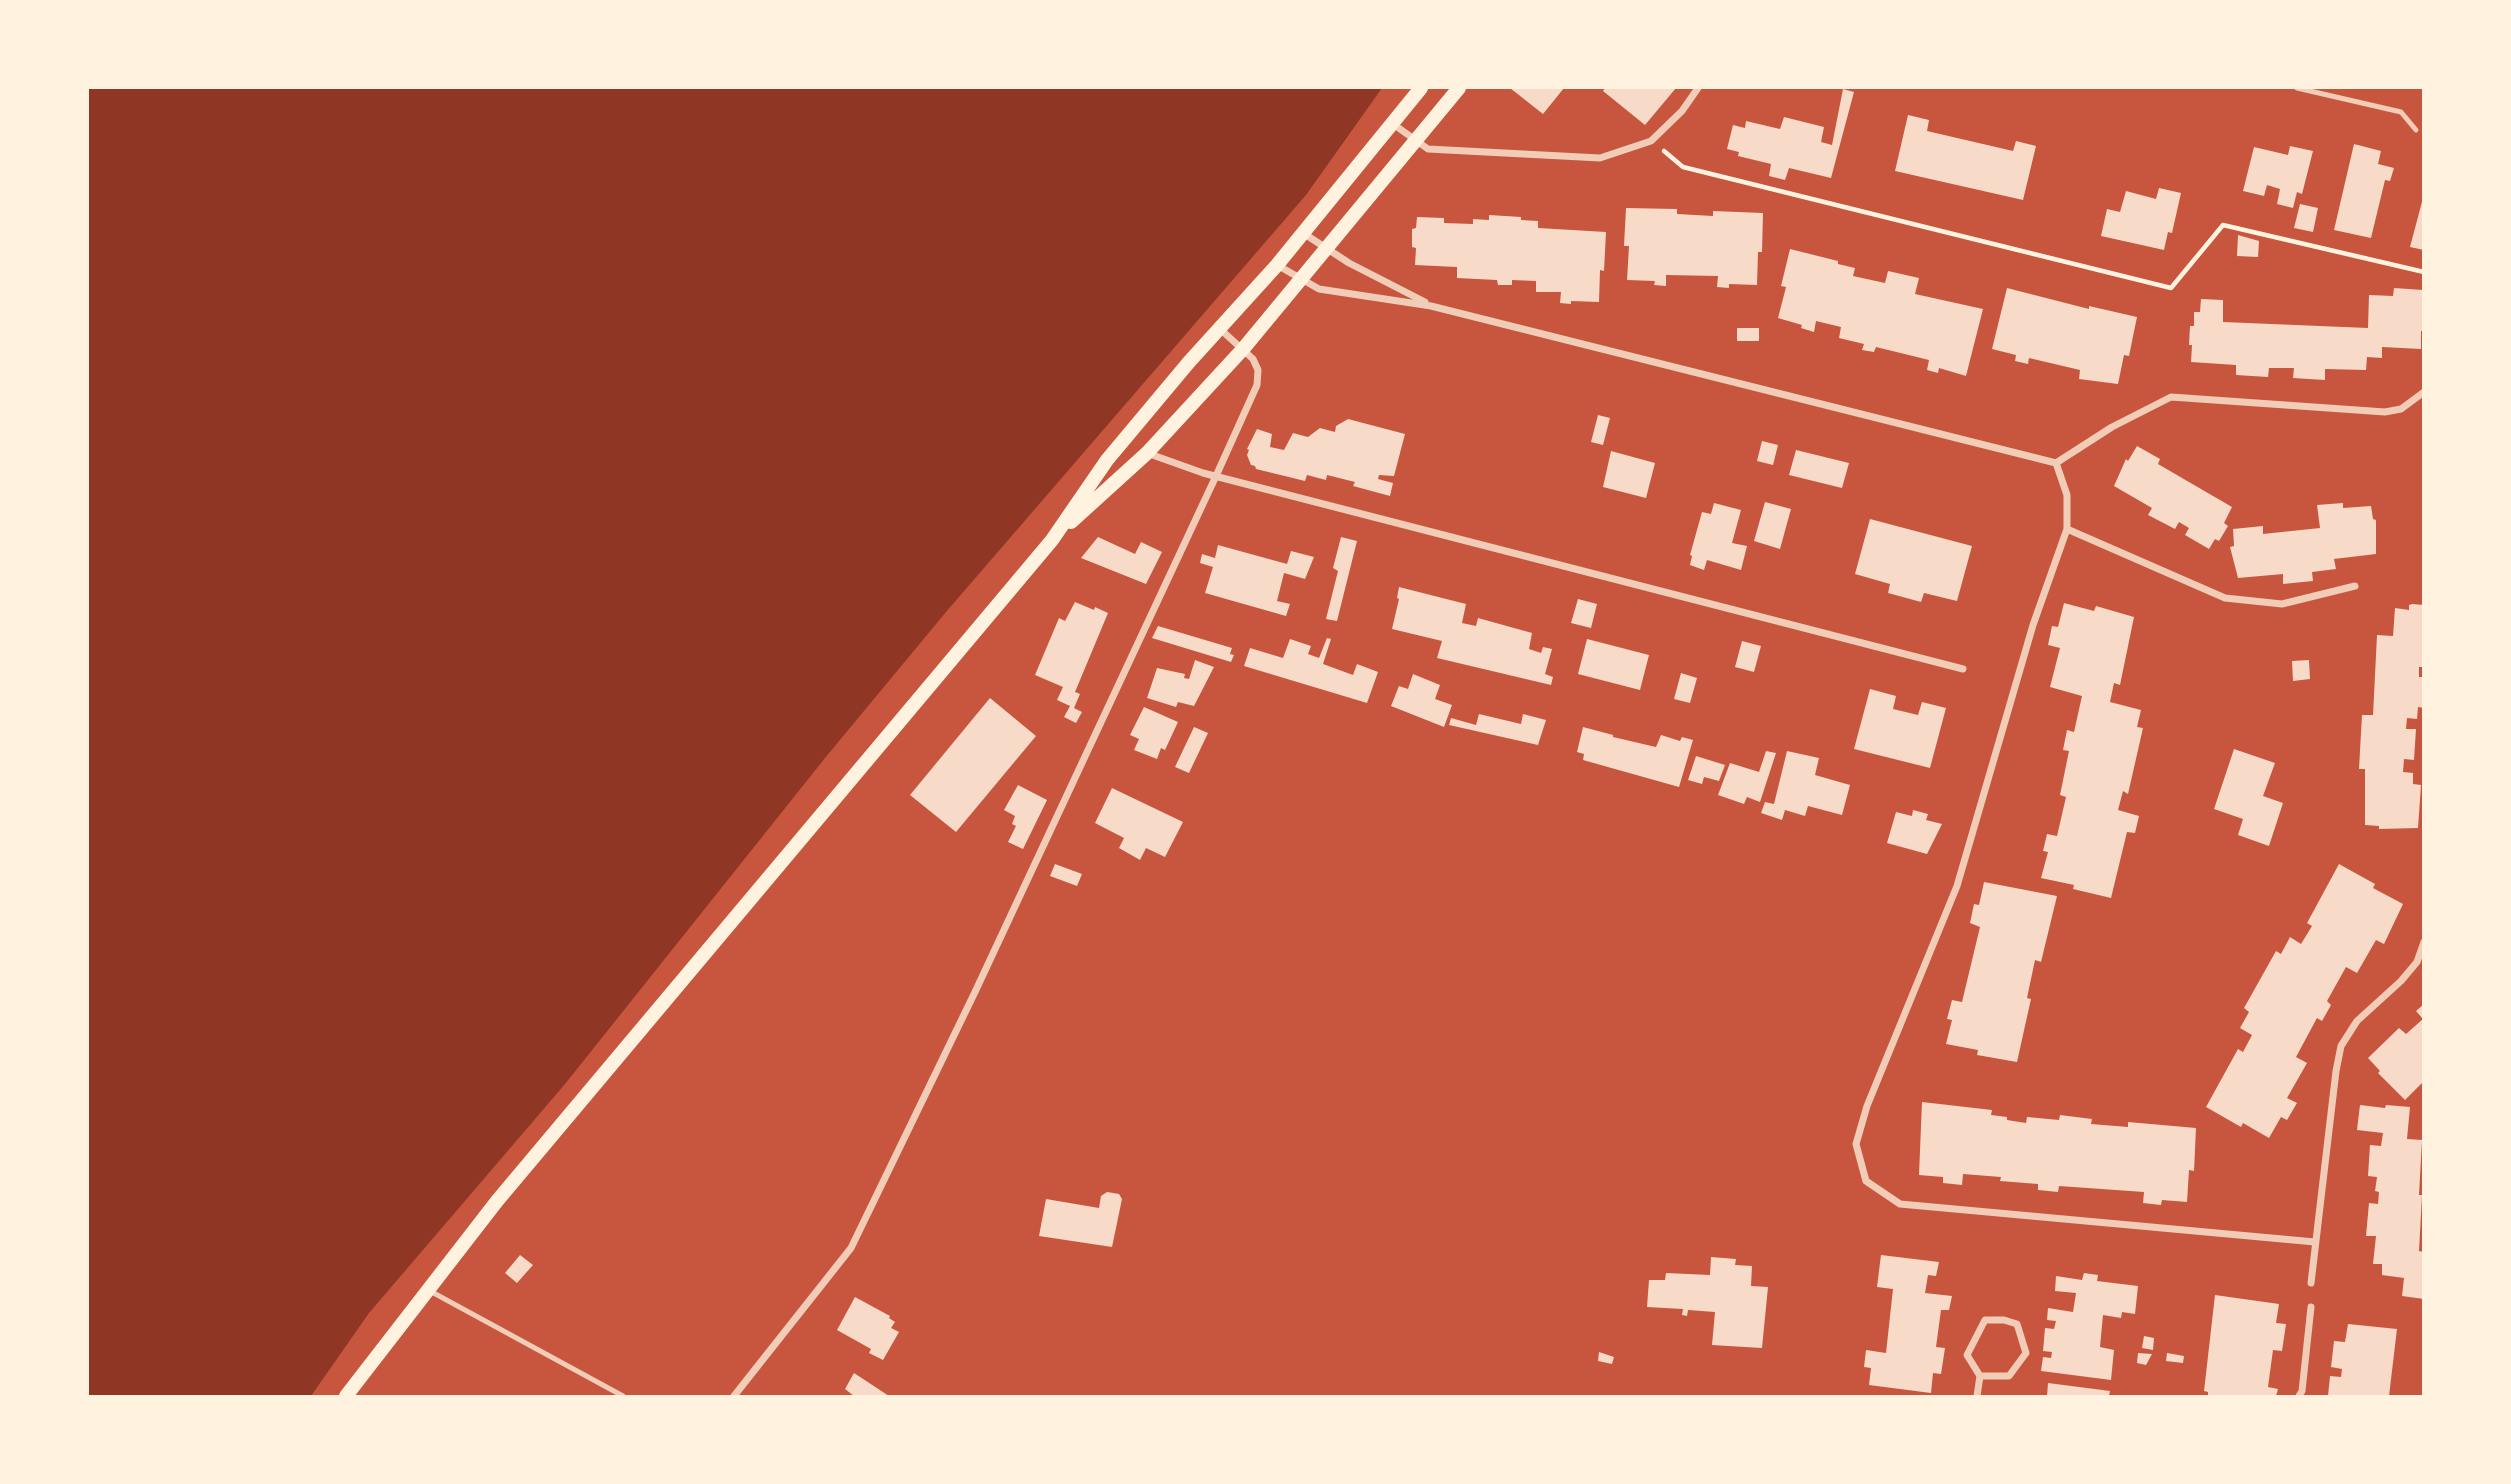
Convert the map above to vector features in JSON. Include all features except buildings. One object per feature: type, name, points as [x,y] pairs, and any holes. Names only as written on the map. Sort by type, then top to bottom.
[{"type":"main road","points":[[346,1396],[497,1201],[1052,540],[1107,460],[1219,328],[1277,265],[1421,88]]},
{"type":"main road","points":[[1052,540],[1147,453],[1243,349],[1459,88]]},
{"type":"street","points":[[1393,124],[1428,149],[1600,158],[1651,141],[1682,111],[1698,88]]},
{"type":"street","points":[[1303,233],[1349,263],[1432,306]]},
{"type":"street","points":[[1277,265],[1319,289],[1432,306],[2056,463],[2112,427],[2171,397],[2385,412],[2401,409],[2424,392]]},
{"type":"street","points":[[734,1396],[851,1248],[975,992],[1216,477],[1257,385],[1258,370],[1253,359],[1219,328]]},
{"type":"street","points":[[1147,453],[1216,477],[1963,669]]},
{"type":"street","points":[[2056,463],[2067,495],[2067,529],[2034,625],[1957,886],[1867,1106],[1856,1144],[1866,1181],[1900,1203],[2315,1242]]},
{"type":"street","points":[[2067,529],[2225,598],[2282,604],[2356,586]]},
{"type":"street","points":[[2311,1283],[2341,1046],[2357,1021],[2401,981],[2417,962],[2424,942]]},
{"type":"street","points":[[2299,1396],[2302,1391],[2311,1307]]},
{"type":"street","points":[[1976,1396],[1980,1376],[1967,1355],[1985,1320],[2004,1320],[2017,1324],[2026,1353],[2009,1376],[1980,1376]]},
{"type":"lane","points":[[2297,88],[2401,112],[2416,130]]},
{"type":"lane","points":[[428,1289],[624,1396]]},
{"type":"path","points":[[1651,141],[1683,167],[2171,288],[2222,225],[2424,272]]},
{"type":"shaded area","points":[[88,88],[1382,88],[1306,195],[946,612],[825,758],[565,1084],[369,1313],[311,1396],[88,1396]]}]
